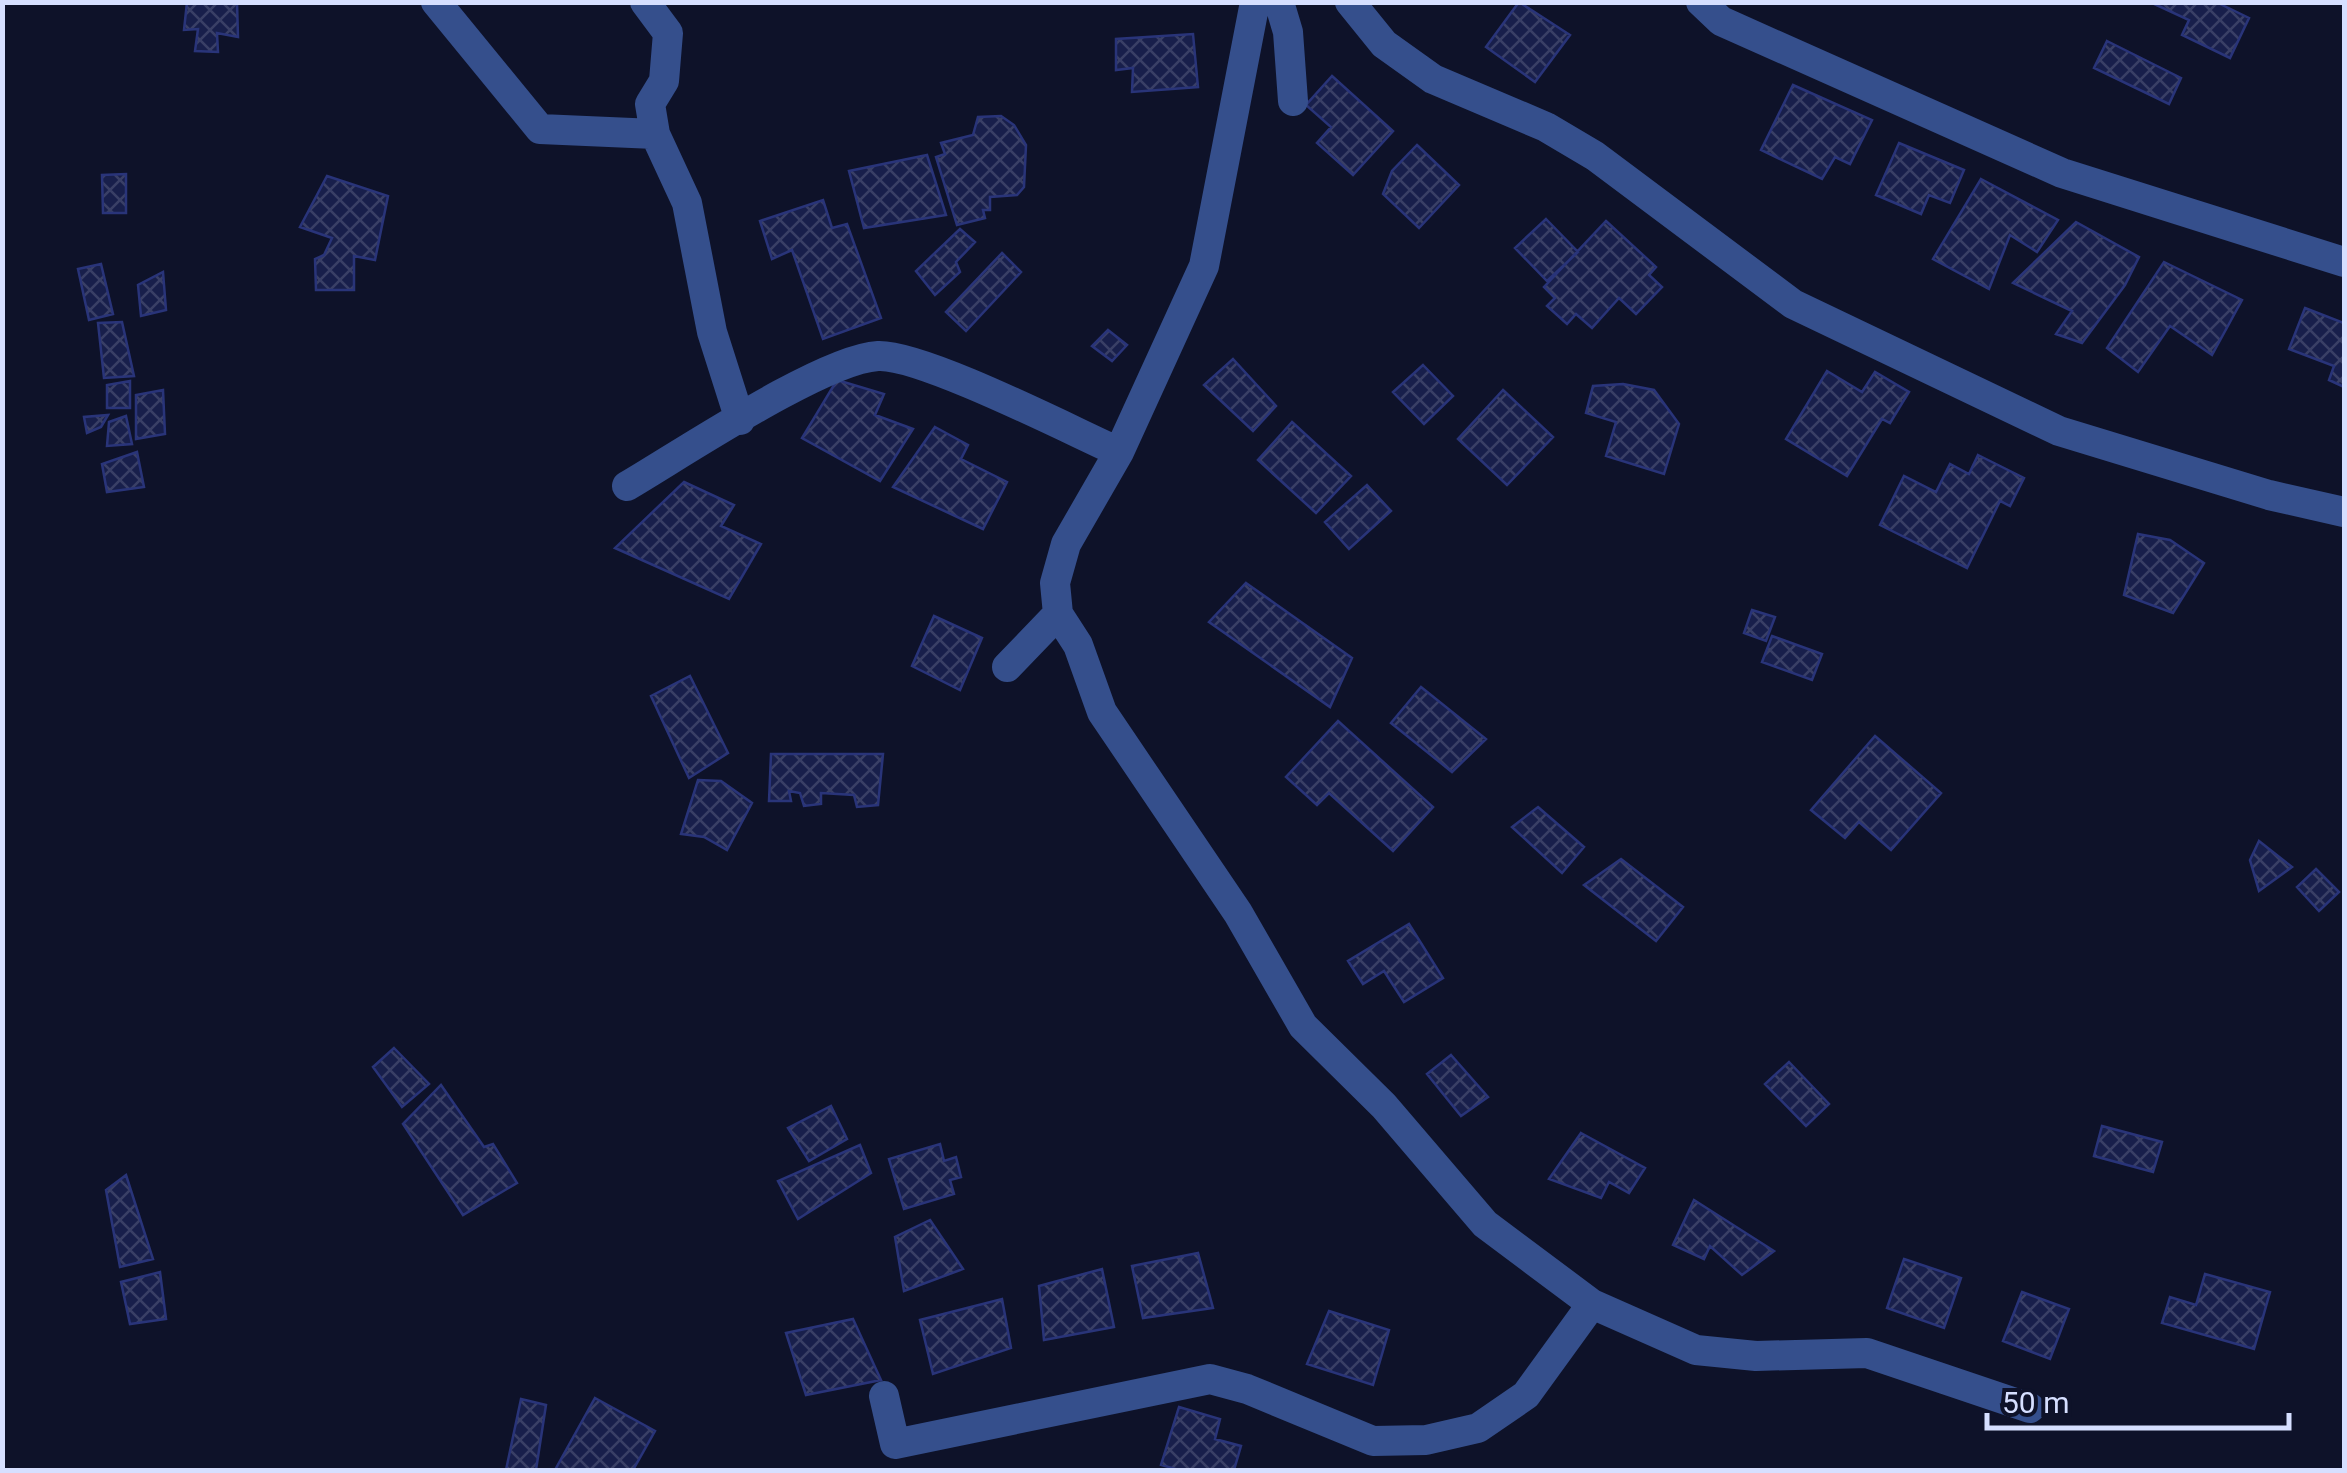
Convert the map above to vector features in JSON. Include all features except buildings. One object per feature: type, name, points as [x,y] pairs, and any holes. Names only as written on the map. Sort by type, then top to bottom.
[{"type":"street","points":[[436,2],[540,130],[655,134]]},
{"type":"street","points":[[645,2],[668,33],[664,81],[650,104],[655,134],[688,203],[712,332],[740,420]]},
{"type":"street","points":[[1254,2],[1204,266],[1119,452],[1066,544],[1055,584],[1058,614],[1078,645],[1102,712],[1238,913],[1303,1026],[1384,1106],[1485,1224],[1592,1304],[1696,1350],[1756,1356],[1867,1353],[2030,1408]]},
{"type":"street","points":[[1279,2],[1288,32],[1294,101]]},
{"type":"street","points":[[1350,2],[1384,44],[1434,79],[1546,128],[1594,156],[1793,304],[2059,431],[2269,495],[2344,512]]},
{"type":"street","points":[[1701,2],[1721,21],[2062,173],[2344,262]]},
{"type":"street","points":[[628,486],[830,370],[879,356],[1004,399],[1119,452]]},
{"type":"street","points":[[1007,667],[1058,614]]},
{"type":"street","points":[[884,1396],[895,1444],[1210,1379],[1247,1388],[1373,1441],[1426,1440],[1478,1428],[1526,1395],[1592,1304]]}]
